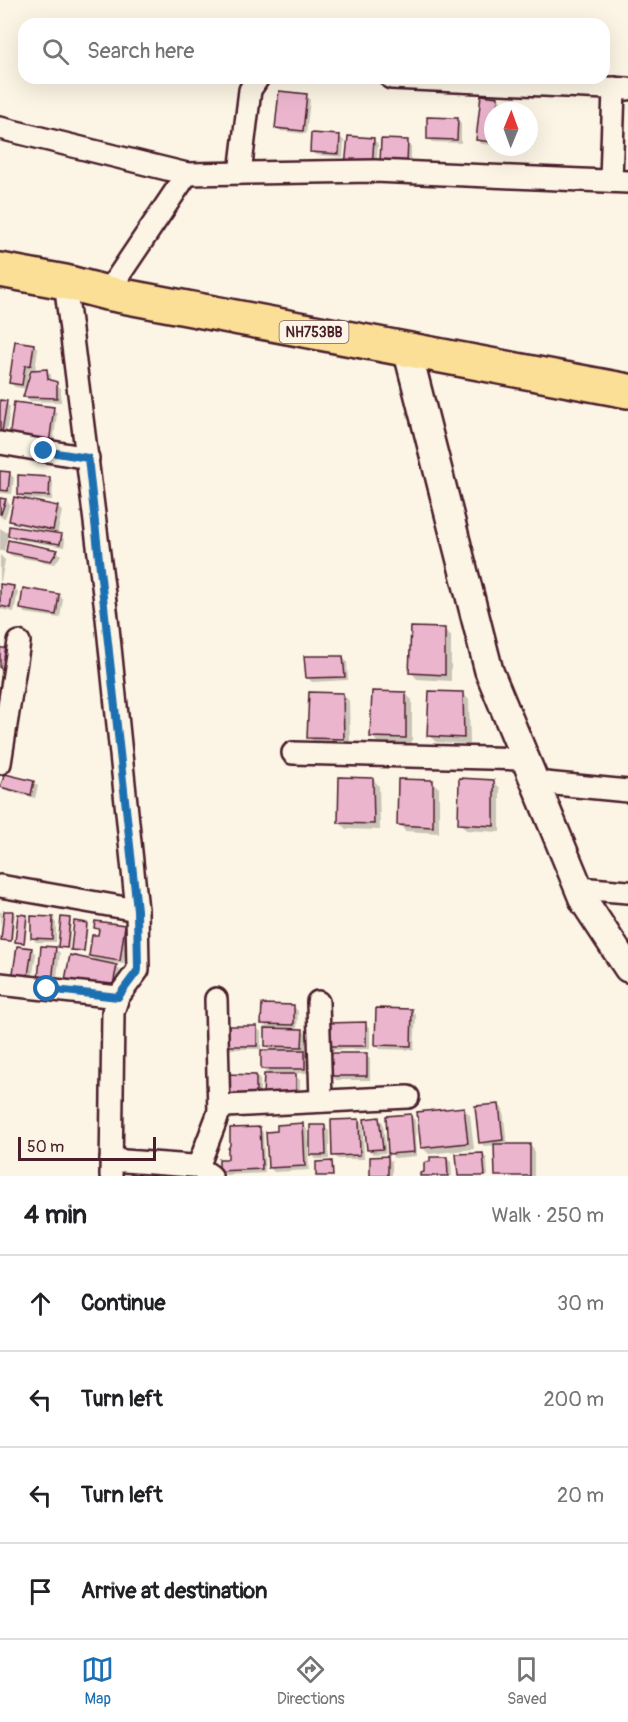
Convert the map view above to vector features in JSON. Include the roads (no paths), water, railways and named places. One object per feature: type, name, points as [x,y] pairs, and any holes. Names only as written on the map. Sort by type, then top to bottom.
[{"type":"highway","name":"NH753BB","points":[[0,270],[65,282],[107,293],[628,391]]},
{"type":"street","points":[[240,173],[250,90],[254,84]]},
{"type":"street","points":[[0,128],[187,174],[375,171],[619,182],[621,88],[529,84]]},
{"type":"street","points":[[107,293],[187,174]]},
{"type":"street","points":[[65,282],[107,618],[137,910],[138,970],[118,997],[114,1012],[111,1168],[199,1171],[219,1112],[216,999]]},
{"type":"street","points":[[407,349],[489,671],[584,902],[628,968]]},
{"type":"street","points":[[0,443],[88,458]]},
{"type":"street","points":[[0,759],[19,642]]},
{"type":"street","points":[[293,753],[530,771],[628,791]]},
{"type":"street","points":[[0,886],[137,910]]},
{"type":"street","points":[[578,888],[628,892]]},
{"type":"street","points":[[0,984],[118,997]]},
{"type":"street","points":[[318,1002],[321,1101]]},
{"type":"street","points":[[219,1112],[222,1108],[230,1106],[408,1097]]}]
